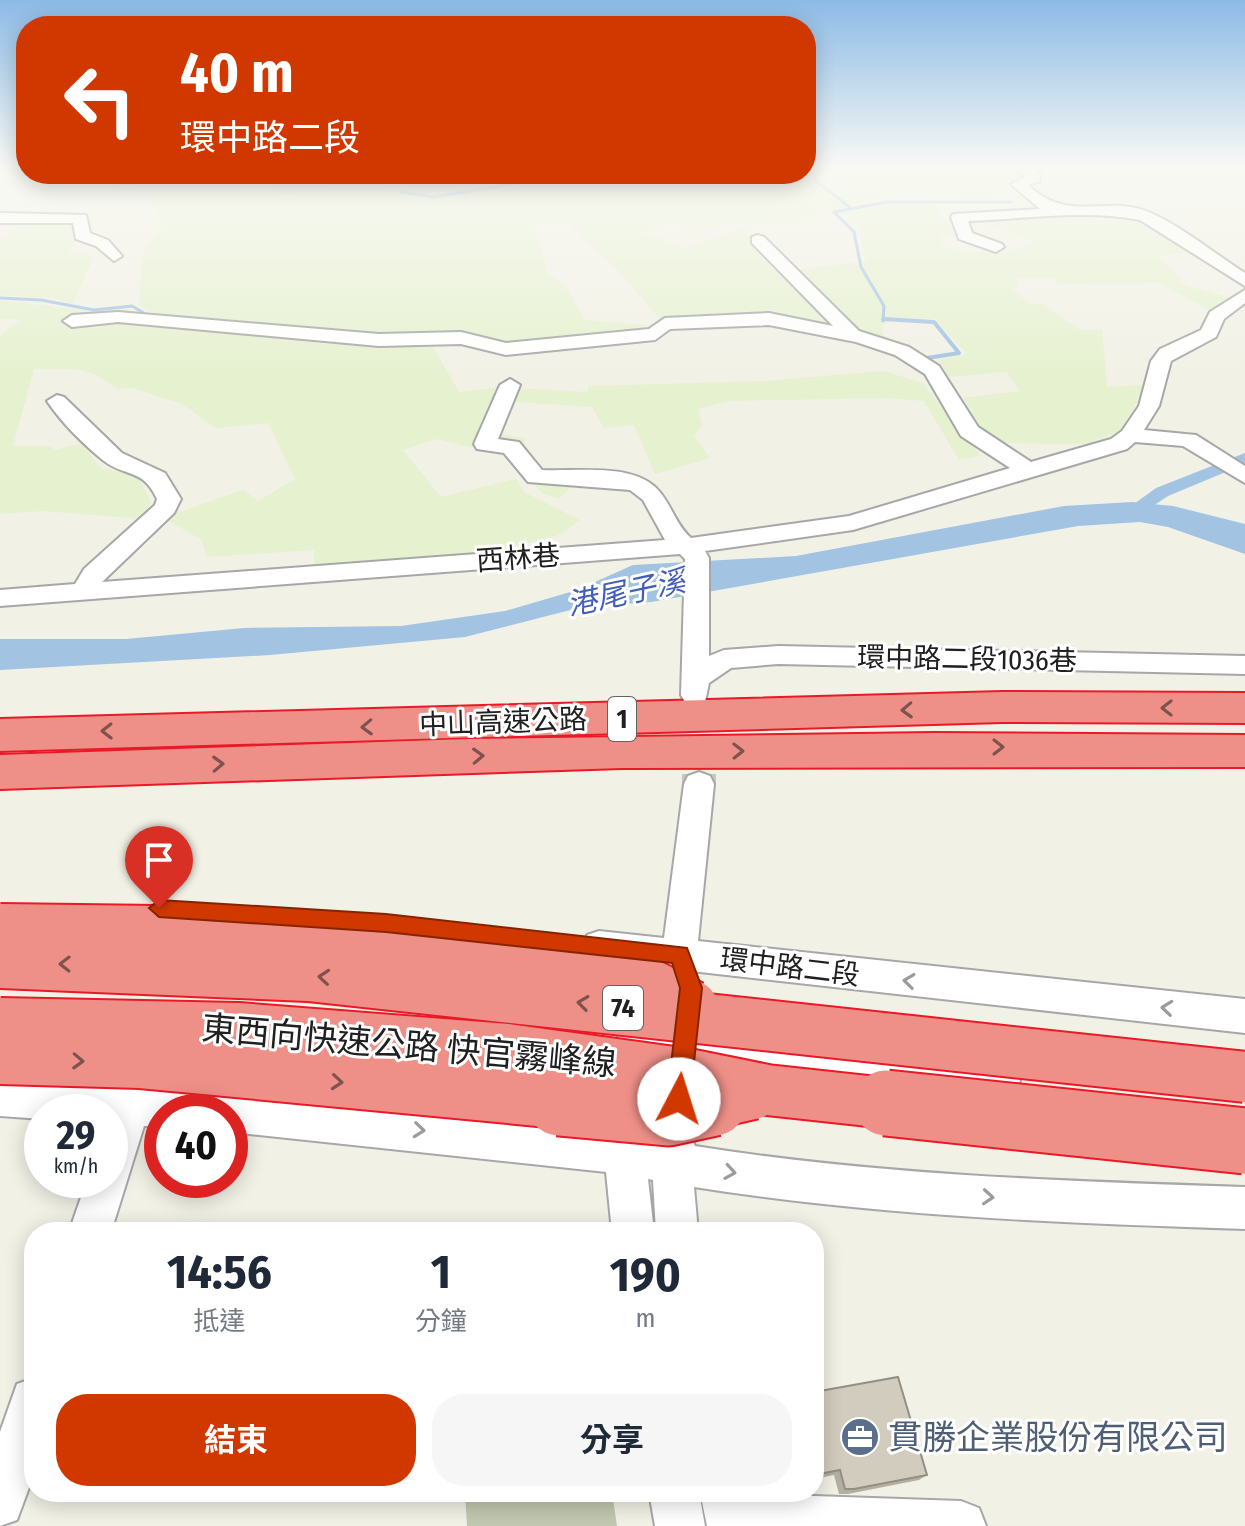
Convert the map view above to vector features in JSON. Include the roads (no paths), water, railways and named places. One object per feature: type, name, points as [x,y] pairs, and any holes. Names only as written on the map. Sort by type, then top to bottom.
[{"type":"highway","name":"中山高速公路","points":[[0,735],[1002,707],[1245,708]]},
{"type":"highway","name":"中山高速公路","points":[[0,772],[650,752],[1000,747],[1245,751]]},
{"type":"highway","points":[[0,929],[158,931],[343,940],[622,970],[676,1048]]},
{"type":"highway","name":"東西向快速公路 快官霧峰線","points":[[0,963],[308,976],[676,1048],[1245,1077]]},
{"type":"highway","name":"東西向快速公路 快官霧峰線","points":[[0,1021],[238,1028],[492,1047],[688,1074],[767,1090],[1245,1141]]},
{"type":"highway","points":[[0,1059],[141,1063],[668,1113],[767,1090]]},
{"type":"street","points":[[83,236],[102,243],[114,256]]},
{"type":"street","points":[[966,236],[996,247]]},
{"type":"street","points":[[1176,236],[1245,281]]},
{"type":"street","points":[[758,240],[852,335]]},
{"type":"street","points":[[1242,474],[1188,440],[1130,435],[1149,406],[1161,361],[1167,353],[1209,333],[1216,316],[1245,295]]},
{"type":"street","points":[[72,321],[118,317],[379,340],[461,338],[506,349],[655,334],[665,324],[759,318],[852,335],[926,363],[951,396],[969,431],[1027,469]]},
{"type":"street","points":[[510,385],[485,444],[511,447],[536,477],[627,480],[639,485],[656,497],[672,533],[693,552]]},
{"type":"street","points":[[57,401],[86,429],[92,440],[117,461],[147,469],[161,481],[169,499],[166,508],[93,575],[84,591]]},
{"type":"street","name":"西林巷","points":[[0,598],[693,552],[853,523],[1119,444],[1130,435]]},
{"type":"street","name":"環中路二段1036巷","points":[[693,552],[695,690],[724,659],[778,655],[1245,665]]},
{"type":"street","points":[[632,1222],[625,1156],[676,1048],[691,988],[679,955],[699,784]]},
{"type":"street","name":"環中路二段","points":[[0,909],[191,908],[386,923],[1245,1016]]},
{"type":"street","points":[[0,1006],[184,1007],[813,1062],[1245,1093]]},
{"type":"street","points":[[0,1021],[106,1017],[571,1052],[676,1048],[1245,1109]]},
{"type":"street","points":[[675,1222],[676,1048]]},
{"type":"street","points":[[0,1097],[144,1107]]},
{"type":"street","points":[[128,1112],[130,1106]]},
{"type":"street","points":[[248,1115],[560,1145],[793,1182],[1037,1201],[1245,1208]]},
{"type":"street","points":[[93,1222],[101,1198]]},
{"type":"street","points":[[0,1503],[9,1451],[24,1421]]},
{"type":"street","points":[[676,1502],[680,1526]]},
{"type":"street","points":[[729,1513],[961,1526]]},
{"type":"water","name":"港尾子溪","points":[[1132,502],[1173,506],[1245,524],[1245,554],[1168,527],[1140,522],[1078,526],[651,602],[582,607],[465,637],[270,655],[0,670],[0,639],[126,639],[244,628],[401,626],[505,611],[577,590],[633,565],[796,556],[1064,506]]},
{"type":"waterway","points":[[855,236],[861,267],[884,306],[883,319]]},
{"type":"waterway","points":[[0,298],[41,300],[94,310],[132,306],[152,318]]},
{"type":"waterway","points":[[883,319],[934,322],[959,353],[921,359]]},
{"type":"waterway","points":[[1132,512],[1162,492],[1245,458]]},
{"type":"tunnel","points":[[696,701],[699,776]]},
{"type":"tunnel","points":[[699,776],[699,784]]},
{"type":"place","name":"貫勝企業股份有限公司","points":[[860,1437]]}]
